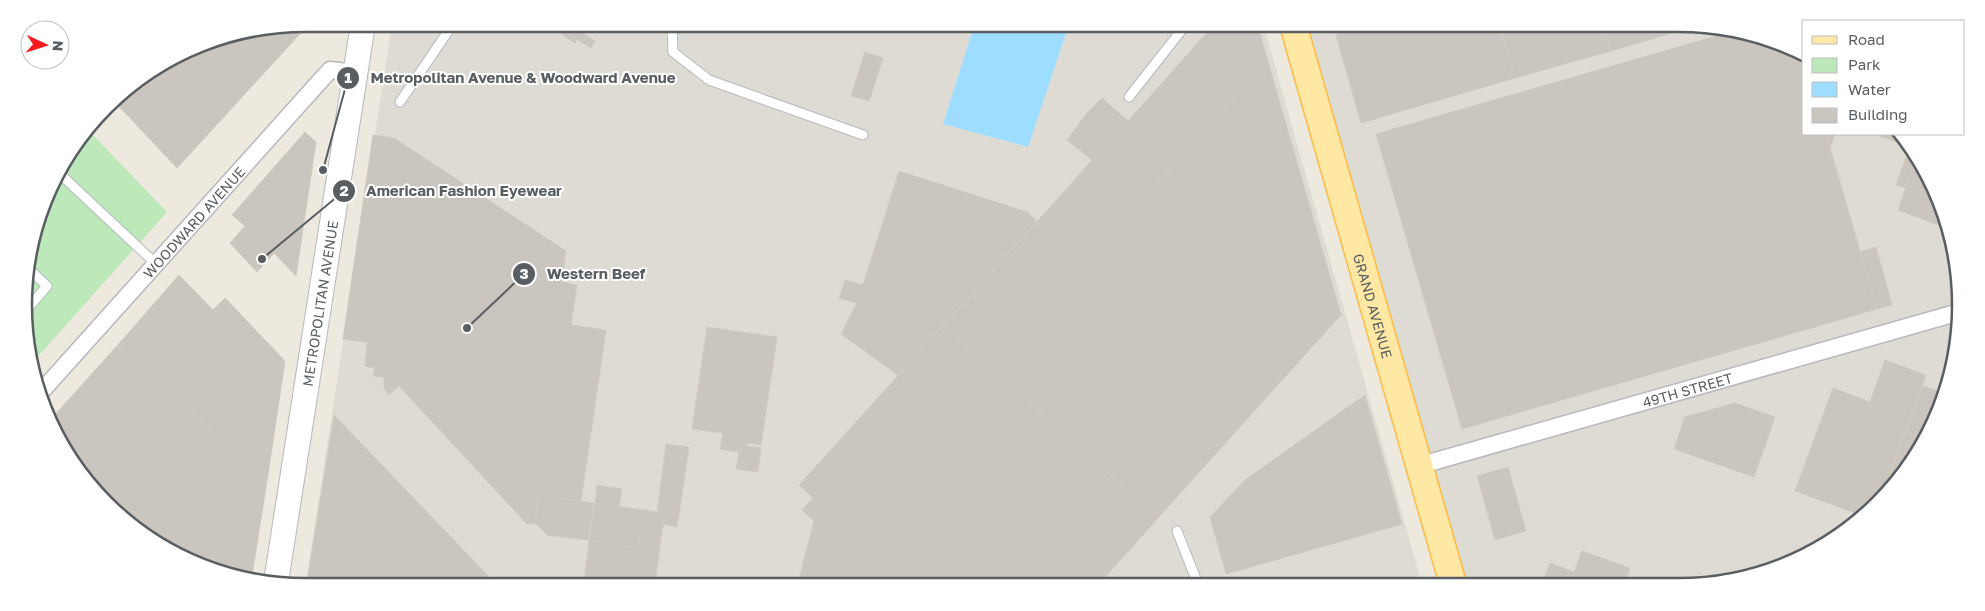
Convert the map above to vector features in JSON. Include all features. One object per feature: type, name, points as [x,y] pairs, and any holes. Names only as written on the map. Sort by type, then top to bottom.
[{"type":"main road","name":"METROPOLITAN AVENUE","points":[[277,577],[362,32]]},
{"type":"main road","name":"GRAND AVENUE","points":[[1295,32],[1451,578]]},
{"type":"street","name":"WOODWARD AVENUE","points":[[45,387],[330,70],[355,73]]},
{"type":"street","name":"49TH STREET","points":[[1418,466],[1952,314]]},
{"type":"lane","points":[[400,102],[448,32]]},
{"type":"lane","points":[[672,32],[673,52],[709,80],[863,135]]},
{"type":"lane","points":[[1129,97],[1180,32]]},
{"type":"lane","points":[[64,178],[156,264]]},
{"type":"lane","points":[[32,304],[48,286],[35,274]]},
{"type":"lane","points":[[1177,530],[1196,578]]},
{"type":"shaded area","points":[[391,32],[972,32],[943,124],[1027,147],[1066,32],[1265,32],[1420,578],[307,578]]},
{"type":"shaded area","points":[[1295,32],[1680,32],[1733,38],[1767,47],[1802,62],[1802,135],[1893,135],[1916,169],[1938,218],[1950,270],[1952,323],[1947,359],[1932,410],[1916,442],[1896,472],[1873,499],[1846,522],[1816,542],[1784,558],[1733,573],[1697,578],[1452,578]]},
{"type":"green space","points":[[92,135],[167,212],[38,357],[32,306],[35,270],[42,235],[53,201],[69,169]]},
{"type":"water","points":[[972,32],[1066,32],[1028,147],[943,124]]},
{"type":"building","points":[[301,32],[177,168],[119,106],[139,89],[169,69],[201,53],[252,38]]},
{"type":"building","points":[[558,32],[581,32],[595,41],[591,48],[577,39],[575,43]]},
{"type":"building","points":[[1208,32],[1259,32],[1268,61],[1117,228],[1070,185],[1092,160],[1067,140],[1087,113],[1102,98],[1128,121]]},
{"type":"building","points":[[1335,32],[1502,32],[1515,78],[1361,123]]},
{"type":"building","points":[[1502,32],[1605,32],[1611,51],[1515,78]]},
{"type":"building","points":[[1605,32],[1676,32],[1611,51]]},
{"type":"building","points":[[1718,35],[1767,47],[1802,62],[1802,135],[1826,135],[1877,309],[1462,429],[1376,134]]},
{"type":"building","points":[[865,52],[883,58],[869,101],[851,96]]},
{"type":"building","points":[[1268,61],[1341,315],[1284,378],[1117,228]]},
{"type":"building","points":[[305,132],[316,142],[296,276],[274,253],[257,272],[230,243],[245,226],[232,215]]},
{"type":"building","points":[[373,135],[394,138],[566,251],[562,282],[577,285],[571,325],[606,330],[581,501],[539,495],[535,523],[527,524],[399,386],[389,395],[384,388],[384,377],[373,376],[375,368],[365,366],[367,342],[343,339]]},
{"type":"building","points":[[1826,135],[1835,135],[1830,148]]},
{"type":"building","points":[[1877,135],[1893,135],[1899,143]]},
{"type":"building","points":[[1907,155],[1914,166],[1906,188],[1896,185]]},
{"type":"building","points":[[1914,166],[1932,201],[1940,226],[1898,210]]},
{"type":"building","points":[[899,171],[1027,212],[1037,221],[898,375],[841,334],[857,303],[839,298],[845,280],[863,285]]},
{"type":"building","points":[[1070,185],[1284,378],[1158,518],[944,325]]},
{"type":"building","points":[[1876,247],[1892,305],[1877,309],[1860,252]]},
{"type":"building","points":[[179,275],[213,310],[225,298],[285,361],[267,481],[117,346]]},
{"type":"building","points":[[944,325],[1158,518],[1104,578],[799,578],[814,521],[802,510],[813,498],[799,485]]},
{"type":"building","points":[[707,327],[777,337],[761,445],[747,443],[747,446],[761,448],[758,472],[736,469],[739,452],[720,449],[723,433],[692,429]]},
{"type":"building","points":[[117,346],[267,481],[252,573],[201,558],[169,542],[125,511],[89,472],[69,442],[55,414]]},
{"type":"building","points":[[1885,360],[1926,375],[1885,486],[1857,514],[1795,491],[1833,388],[1870,402]]},
{"type":"building","points":[[1923,386],[1939,391],[1932,410],[1916,442],[1886,485]]},
{"type":"building","points":[[1365,395],[1402,524],[1226,574],[1210,517],[1245,480]]},
{"type":"building","points":[[1735,403],[1775,417],[1754,477],[1674,449],[1685,417]]},
{"type":"building","points":[[334,415],[490,578],[308,578]]},
{"type":"building","points":[[666,444],[689,447],[680,508],[667,505],[665,513],[657,512]]},
{"type":"building","points":[[1508,467],[1526,531],[1495,540],[1477,476]]},
{"type":"building","points":[[597,485],[622,489],[619,507],[595,503]]},
{"type":"building","points":[[539,495],[594,503],[588,540],[547,535],[535,523]]},
{"type":"building","points":[[595,503],[665,513],[661,539],[640,535],[638,548],[589,541]]},
{"type":"building","points":[[667,505],[680,508],[677,527],[663,524]]},
{"type":"building","points":[[640,535],[661,539],[656,578],[584,578],[589,541],[638,548]]},
{"type":"building","points":[[1582,551],[1630,568],[1626,578],[1545,578],[1550,563],[1574,572]]},
{"type":"place","name":"Metropolitan Avenue & Woodward Avenue","points":[[323,170]]},
{"type":"place","name":"American Fashion Eyewear","points":[[262,259]]},
{"type":"place","name":"Western Beef","points":[[467,328]]}]
